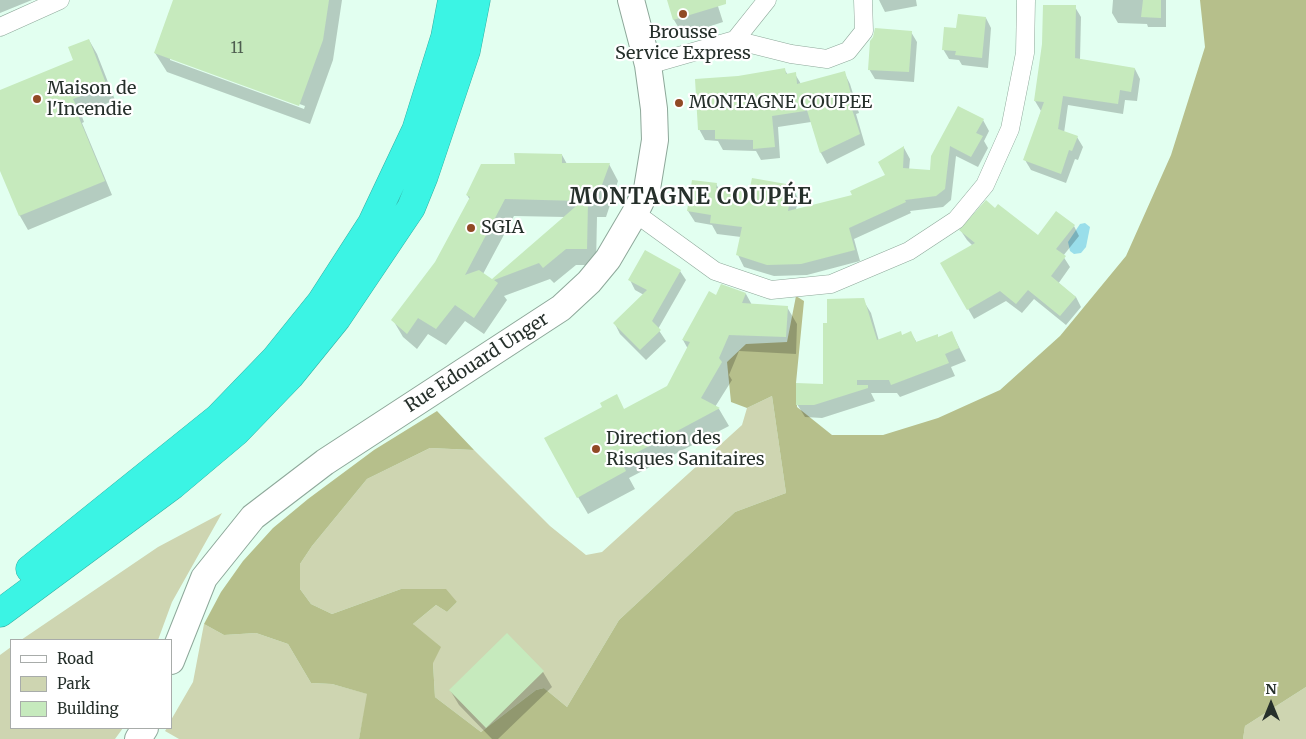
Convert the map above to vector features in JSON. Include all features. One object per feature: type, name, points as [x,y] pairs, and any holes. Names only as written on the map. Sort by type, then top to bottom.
[{"type":"highway","points":[[0,593],[218,418],[275,359],[321,302],[372,223],[416,130],[445,37],[452,0]]},
{"type":"highway","points":[[0,613],[173,485],[236,432],[290,376],[331,325],[411,208],[424,176],[466,51],[476,0]]},
{"type":"street","points":[[0,27],[60,0]]},
{"type":"street","name":"Rue Edouard Unger","points":[[172,658],[204,578],[253,517],[325,462],[561,308],[589,282],[608,259],[647,189],[655,140],[654,109],[648,66],[631,0]]},
{"type":"street","points":[[735,40],[767,0]]},
{"type":"street","points":[[648,66],[735,40],[791,54],[827,58],[848,51],[864,31],[863,0]]},
{"type":"street","points":[[635,213],[715,271],[771,290],[831,284],[909,251],[956,220],[985,185],[1010,129],[1025,53],[1026,0]]},
{"type":"green space","points":[[1200,0],[1306,0],[1306,687],[1245,726],[1243,739],[359,739],[367,694],[332,684],[311,683],[288,644],[256,633],[224,635],[204,624],[221,592],[243,561],[273,528],[308,499],[374,450],[437,411],[474,450],[430,448],[367,479],[312,546],[300,564],[300,589],[311,604],[332,614],[401,589],[446,589],[457,602],[447,612],[436,605],[413,624],[441,647],[433,663],[435,697],[481,732],[536,690],[544,688],[567,707],[619,620],[735,512],[786,493],[772,396],[747,408],[731,402],[727,362],[746,344],[787,342],[796,296],[804,301],[796,383],[797,407],[832,435],[883,435],[938,418],[1000,390],[1060,336],[1126,256],[1171,155],[1205,47]]},
{"type":"green space","points":[[772,396],[786,493],[735,512],[619,620],[567,707],[544,688],[536,690],[481,732],[435,697],[433,663],[413,624],[436,605],[447,612],[457,602],[401,589],[332,614],[311,604],[300,589],[300,564],[312,546],[367,479],[430,448],[474,450],[550,526],[586,555],[602,552],[742,425],[747,408]]},
{"type":"green space","points":[[222,513],[172,602],[158,639],[22,639],[158,547]]},
{"type":"green space","points":[[204,624],[224,635],[256,633],[288,644],[311,683],[332,684],[368,694],[359,739],[179,739],[165,731],[166,729],[172,729],[172,718],[193,682]]},
{"type":"green space","points":[[10,648],[10,729],[122,729],[115,739],[0,739],[0,655]]},
{"type":"green space","points":[[1306,687],[1306,739],[1243,739],[1245,726]]},
{"type":"water","points":[[1085,223],[1090,227],[1086,247],[1081,253],[1074,254],[1070,251],[1068,242],[1080,224]]},
{"type":"building","points":[[173,0],[329,0],[323,40],[299,106],[154,53]]},
{"type":"building","name":"Brousse Service Express","points":[[667,0],[726,0],[726,4],[673,20]]},
{"type":"building","points":[[1143,0],[1161,0],[1161,18],[1141,17]]},
{"type":"building","points":[[1043,5],[1076,5],[1075,58],[1135,68],[1131,92],[1120,90],[1118,104],[1063,96],[1058,129],[1078,136],[1072,151],[1069,150],[1061,174],[1023,160],[1044,102],[1034,101],[1042,44]]},
{"type":"building","points":[[958,14],[986,17],[982,58],[955,55],[956,51],[942,50],[944,27],[956,28]]},
{"type":"building","points":[[875,28],[912,31],[909,72],[868,70],[870,41]]},
{"type":"building","points":[[89,39],[107,86],[73,99],[105,181],[19,216],[0,171],[0,90],[73,60],[68,47]]},
{"type":"building","points":[[785,68],[786,74],[796,72],[797,84],[845,71],[853,102],[850,103],[860,134],[820,153],[806,107],[805,111],[772,116],[775,147],[753,149],[753,140],[715,139],[715,130],[698,130],[695,79],[738,76]]},
{"type":"building","points":[[958,106],[984,119],[976,133],[983,136],[971,157],[950,146],[945,189],[936,196],[905,200],[906,202],[849,228],[855,250],[801,264],[767,265],[736,255],[742,227],[710,223],[711,215],[687,211],[692,180],[717,183],[716,188],[749,192],[752,178],[792,185],[788,211],[852,195],[850,191],[885,175],[878,162],[904,146],[903,168],[930,170],[931,156]]},
{"type":"building","name":"SGIA","points":[[514,153],[562,154],[562,163],[610,163],[596,201],[588,201],[587,249],[566,249],[543,268],[539,263],[494,280],[498,283],[474,318],[455,305],[436,329],[418,318],[407,334],[391,320],[435,262],[470,197],[466,195],[481,164],[515,164]],"holes":[[[505,199],[582,201],[492,279],[479,270],[465,275]]]},
{"type":"building","points":[[986,200],[995,208],[998,204],[1038,235],[1056,211],[1075,225],[1056,249],[1066,256],[1051,276],[1076,297],[1060,316],[1028,290],[1016,304],[1000,291],[967,310],[940,263],[975,243],[959,230]]},
{"type":"building","points":[[645,250],[681,270],[652,321],[661,330],[640,350],[613,323],[647,290],[628,280]]},
{"type":"building","name":"Direction des Risques Sanitaires","points":[[721,284],[746,293],[742,303],[788,306],[786,337],[729,335],[719,358],[722,362],[701,398],[720,408],[621,461],[626,471],[577,498],[544,438],[602,407],[600,403],[617,394],[624,409],[667,386],[690,342],[682,340],[709,291],[716,295]]},
{"type":"building","points":[[864,298],[877,340],[901,331],[902,335],[911,331],[916,342],[938,334],[938,337],[952,331],[959,348],[945,354],[949,363],[891,385],[889,380],[857,380],[857,385],[868,385],[868,388],[814,405],[796,405],[796,383],[823,384],[823,323],[827,323],[827,299]]},
{"type":"building","points":[[507,633],[544,671],[486,728],[449,690]]},
{"type":"place","name":"Brousse Service Express","points":[[683,14]]},
{"type":"place","name":"Maison de l'Incendie","points":[[37,99]]},
{"type":"place","name":"MONTAGNE COUPEE","points":[[679,103]]},
{"type":"place","name":"SGIA","points":[[471,228]]},
{"type":"place","name":"Direction des Risques Sanitaires","points":[[596,449]]},
{"type":"district","name":"MONTAGNE COUPÉE","points":[[691,198]]}]
